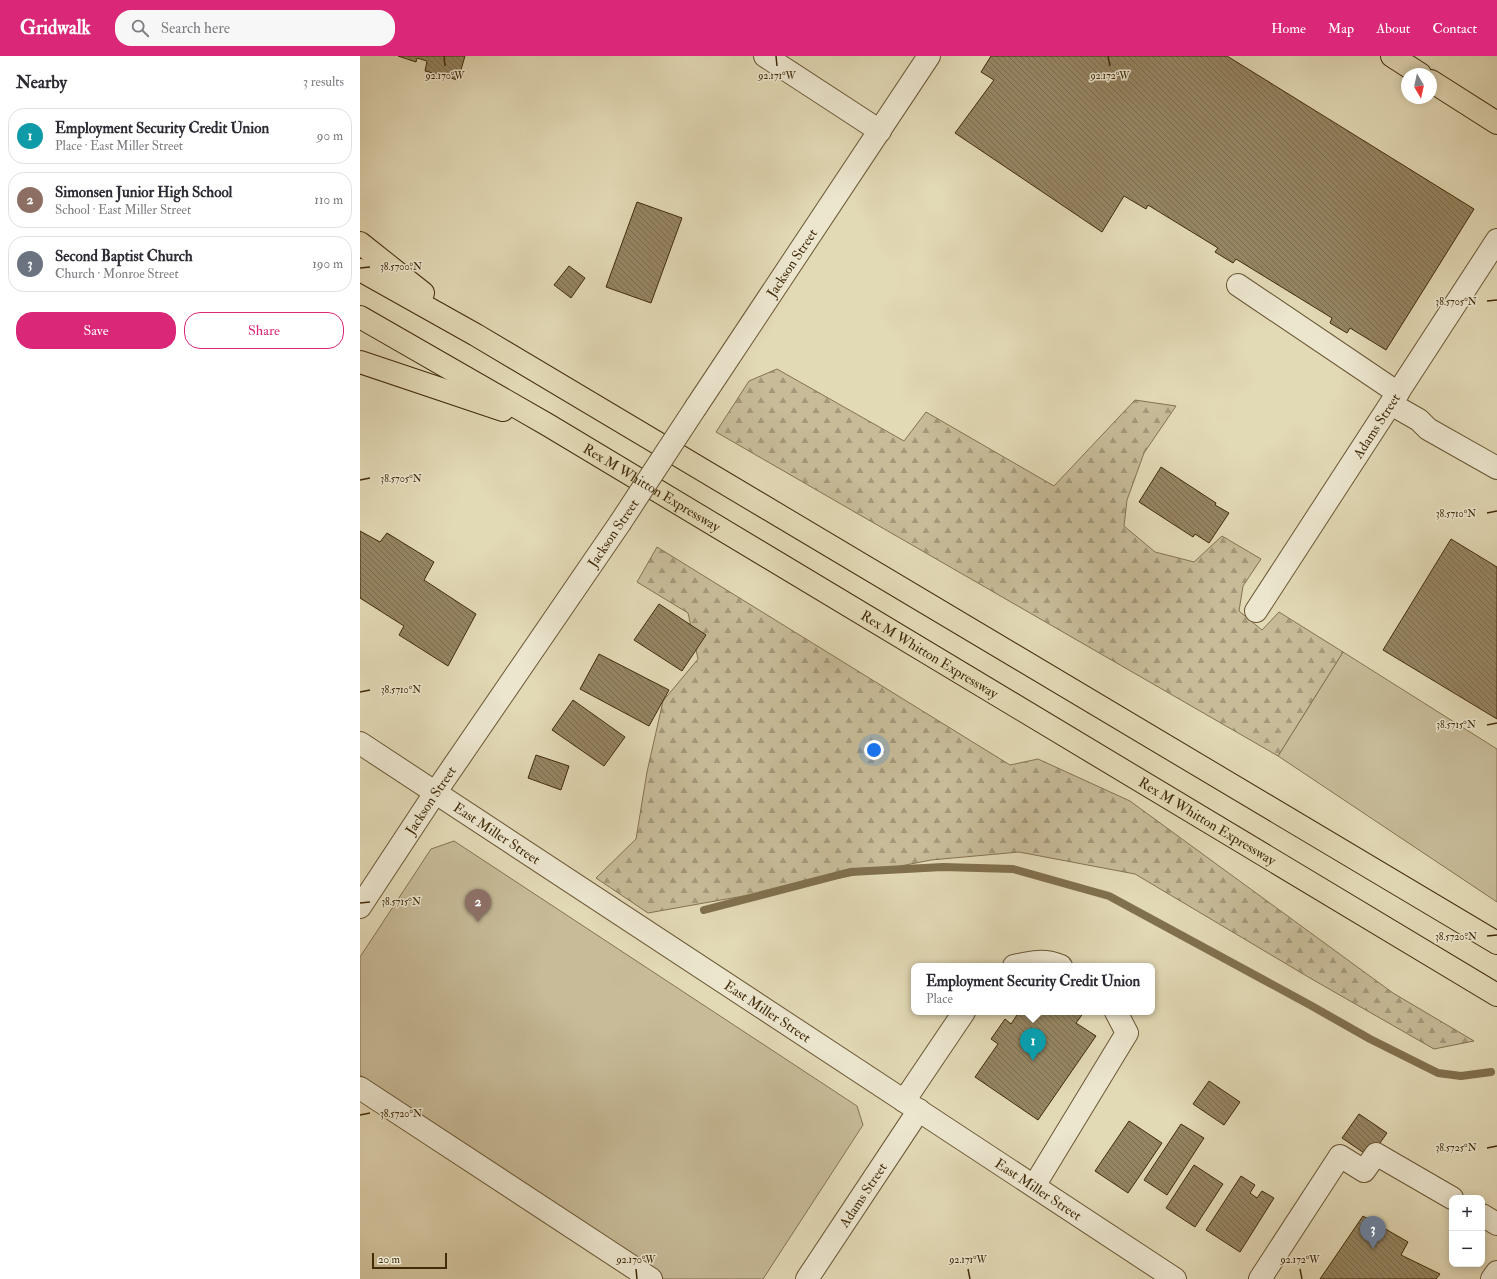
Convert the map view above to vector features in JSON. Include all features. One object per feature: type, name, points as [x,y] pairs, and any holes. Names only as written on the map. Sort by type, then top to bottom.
[{"type":"main road","points":[[1392,56],[1411,68]]},
{"type":"main road","points":[[1437,85],[1497,123]]},
{"type":"main road","points":[[360,243],[476,335]]},
{"type":"main road","points":[[360,270],[476,335],[1497,943]]},
{"type":"main road","name":"Rex M Whitton Expressway","points":[[360,317],[548,425],[1497,995]]},
{"type":"main road","points":[[360,362],[548,425]]},
{"type":"street","name":"Jackson Street","points":[[360,907],[435,793],[620,523],[929,56]]},
{"type":"street","points":[[770,57],[880,131]]},
{"type":"street","name":"Adams Street","points":[[1256,610],[1497,240]]},
{"type":"street","points":[[1238,286],[1394,398],[1428,429],[1497,468]]},
{"type":"street","name":"East Miller Street","points":[[360,743],[1034,1186],[1169,1277]]},
{"type":"street","points":[[1028,963],[1054,963]]},
{"type":"street","name":"Adams Street","points":[[807,1279],[911,1106],[962,1015]]},
{"type":"street","points":[[1034,1186],[1127,1033],[1118,1015]]},
{"type":"street","points":[[360,1088],[651,1279]]},
{"type":"street","points":[[1260,1279],[1340,1156],[1364,1172],[1376,1154],[1449,1196]]},
{"type":"street","points":[[1485,1217],[1497,1224]]},
{"type":"street","points":[[1492,1279],[1497,1272]]},
{"type":"green space","points":[[777,369],[904,441],[926,412],[1054,486],[1135,400],[1176,406],[1144,453],[1127,500],[1124,526],[1155,552],[1194,562],[1222,536],[1261,559],[1243,586],[1239,611],[1262,630],[1279,612],[1343,652],[1278,756],[716,432],[749,381]]},
{"type":"green space","points":[[657,547],[1010,765],[1038,759],[1130,801],[1393,993],[1474,1041],[1434,1049],[1310,978],[1135,874],[1019,852],[931,860],[794,887],[648,913],[596,878],[636,839],[647,772],[663,701],[698,659],[688,613],[637,582]]},
{"type":"green space","points":[[1343,652],[1497,749],[1497,902],[1278,756]]},
{"type":"green space","points":[[454,841],[857,1106],[863,1125],[763,1279],[664,1279],[360,1075],[360,957],[431,849]]},
{"type":"building","points":[[398,56],[465,56],[458,80],[425,71],[427,61],[417,58],[416,62]]},
{"type":"building","points":[[991,56],[1227,56],[1474,209],[1386,350],[1350,328],[1347,333],[1330,323],[1332,318],[1236,259],[1233,263],[1215,252],[1218,248],[1148,205],[1146,209],[1124,196],[1102,232],[955,133],[994,80],[981,72]]},
{"type":"building","points":[[637,202],[682,218],[651,303],[606,287]]},
{"type":"building","points":[[569,266],[585,278],[571,298],[554,285]]},
{"type":"building","points":[[1161,467],[1216,503],[1215,505],[1229,513],[1209,543],[1195,534],[1193,537],[1139,502]]},
{"type":"building","points":[[360,531],[380,542],[387,533],[434,562],[424,580],[476,614],[448,666],[399,635],[404,626],[360,598]]},
{"type":"building","points":[[1451,539],[1497,567],[1497,719],[1383,650]]},
{"type":"building","points":[[659,604],[706,635],[682,671],[634,640]]},
{"type":"building","points":[[599,654],[669,690],[649,726],[580,689]]},
{"type":"building","points":[[573,700],[625,737],[604,766],[552,730]]},
{"type":"building","points":[[536,755],[569,766],[561,790],[528,778]]},
{"type":"building","points":[[1017,1015],[1082,1015],[1076,1023],[1096,1036],[1038,1120],[975,1077],[998,1044],[991,1039],[1005,1019],[1011,1024]]},
{"type":"building","points":[[1209,1081],[1240,1102],[1224,1125],[1193,1104]]},
{"type":"building","points":[[1359,1114],[1387,1133],[1370,1157],[1342,1138]]},
{"type":"building","points":[[1129,1121],[1162,1143],[1128,1193],[1095,1171]]},
{"type":"building","points":[[1181,1124],[1204,1138],[1167,1195],[1144,1180]]},
{"type":"building","points":[[1194,1165],[1223,1184],[1195,1227],[1166,1208]]},
{"type":"building","points":[[1241,1176],[1255,1185],[1250,1193],[1257,1198],[1262,1191],[1274,1198],[1240,1252],[1206,1230]]},
{"type":"building","points":[[1363,1216],[1408,1242],[1401,1255],[1440,1274],[1436,1279],[1320,1279]]},
{"type":"waterway","points":[[704,910],[850,872],[943,867],[1013,869],[1109,896],[1370,1039],[1438,1073],[1461,1076],[1491,1072]]},
{"type":"place","name":"Simonsen Junior High School","points":[[478,922]]},
{"type":"place","name":"Employment Security Credit Union","points":[[1033,1061]]},
{"type":"place","name":"Second Baptist Church","points":[[1373,1249]]}]
